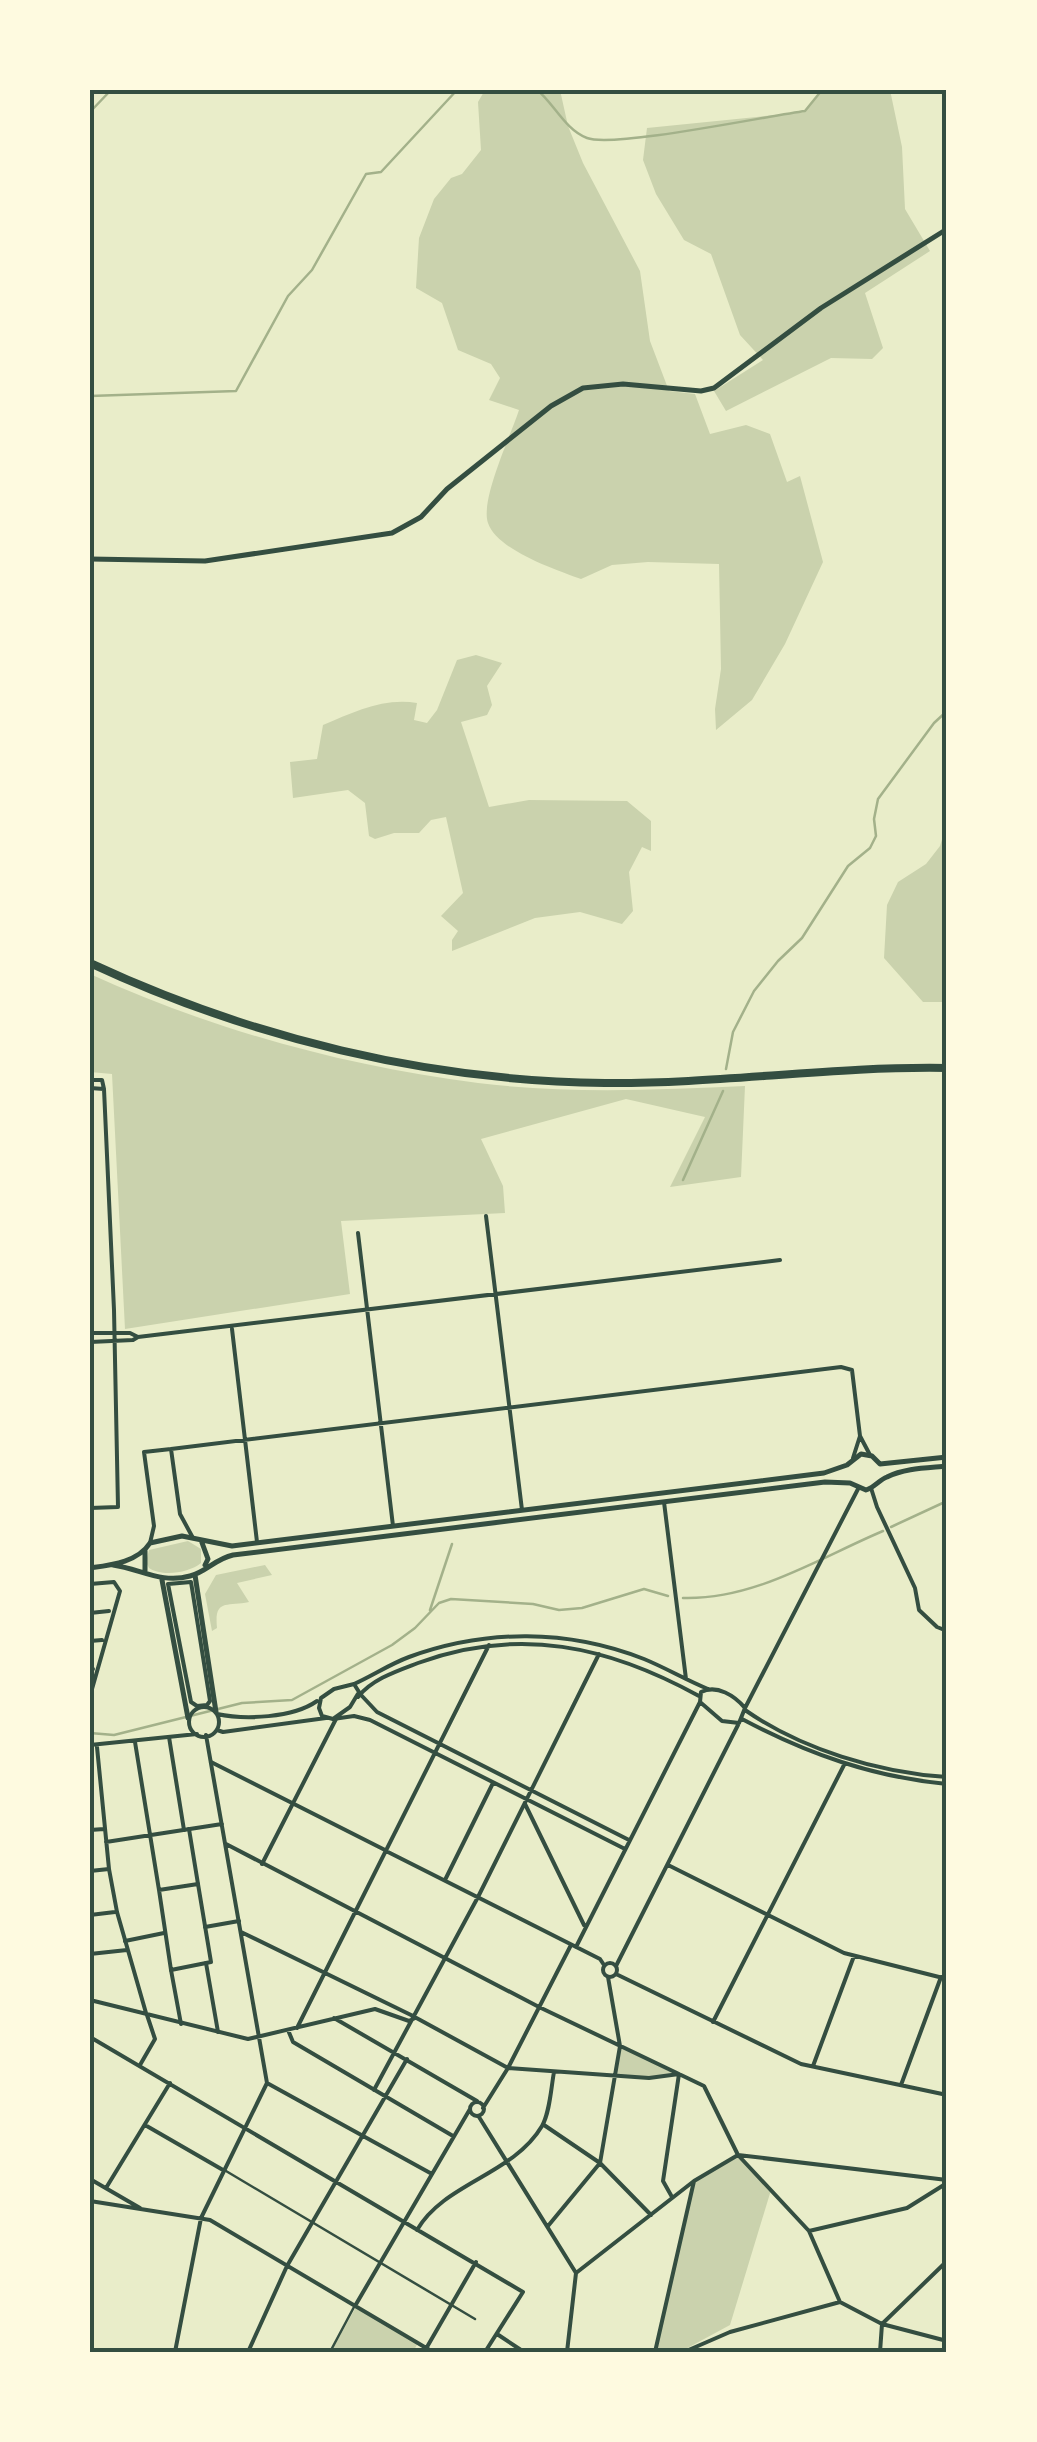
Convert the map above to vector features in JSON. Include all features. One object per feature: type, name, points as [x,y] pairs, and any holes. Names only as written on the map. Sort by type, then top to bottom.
[{"type":"highway","points":[[90,963],[267,1031],[314,1045],[420,1066],[552,1081],[645,1082],[947,1068]]},
{"type":"street","points":[[90,559],[205,561],[392,533],[421,517],[448,489],[566,397],[597,384],[701,391],[714,388],[821,308],[947,228]]},
{"type":"street","points":[[90,1080],[102,1080],[104,1088],[118,1507],[90,1508]]},
{"type":"street","points":[[90,1088],[104,1088]]},
{"type":"street","points":[[486,1216],[522,1510]]},
{"type":"street","points":[[358,1233],[393,1526]]},
{"type":"street","points":[[90,1342],[780,1260]]},
{"type":"street","points":[[232,1327],[257,1542]]},
{"type":"street","points":[[90,1333],[138,1337]]},
{"type":"street","points":[[144,1571],[154,1526],[144,1452],[171,1448],[849,1367],[860,1436],[880,1464],[881,1479]]},
{"type":"street","points":[[150,1543],[182,1536],[222,1546],[824,1473],[847,1466],[860,1436]]},
{"type":"street","points":[[171,1448],[180,1514],[193,1538]]},
{"type":"street","points":[[853,1458],[870,1455]]},
{"type":"street","points":[[880,1464],[947,1457]]},
{"type":"street","points":[[847,1466],[850,1483]]},
{"type":"street","points":[[110,1565],[144,1571],[162,1580],[198,1573],[215,1560],[233,1555],[825,1482],[871,1488],[881,1479],[902,1471],[947,1466]]},
{"type":"street","points":[[871,1488],[914,1588],[918,1610],[936,1627],[947,1630]]},
{"type":"street","points":[[616,1974],[616,1966],[858,1489]]},
{"type":"street","points":[[664,1502],[686,1678]]},
{"type":"street","points":[[140,2065],[155,2039],[117,1912],[93,1746],[206,1735],[217,1730],[220,1724],[198,1573],[208,1559],[202,1540]]},
{"type":"street","points":[[90,1568],[146,1551]]},
{"type":"street","points":[[162,1580],[188,1721],[197,1734]]},
{"type":"street","points":[[90,1584],[114,1582],[120,1591],[90,1696]]},
{"type":"street","points":[[191,1582],[210,1701],[207,1705],[194,1705],[168,1584],[191,1582]]},
{"type":"street","points":[[90,1613],[109,1610]]},
{"type":"street","points":[[169,1738],[180,1734],[204,1707],[232,1717],[302,1710],[334,1689],[427,1651],[468,1640],[520,1636],[595,1644],[645,1659],[708,1689],[733,1696],[745,1709],[786,1734],[824,1749],[869,1763],[947,1777]]},
{"type":"street","points":[[90,1641],[102,1640]]},
{"type":"street","points":[[262,1864],[333,1718],[370,1685],[404,1668],[434,1657],[489,1646],[538,1643],[581,1648],[629,1662],[700,1699],[722,1721],[741,1721],[844,1765],[947,1784]]},
{"type":"street","points":[[297,2028],[489,1646]]},
{"type":"street","points":[[374,2090],[478,1897],[599,1654]]},
{"type":"street","points":[[354,1684],[377,1712],[629,1840]]},
{"type":"street","points":[[478,2117],[586,1928],[708,1689]]},
{"type":"street","points":[[321,1698],[319,1708],[333,1718]]},
{"type":"street","points":[[217,1730],[354,1716],[370,1720],[526,1802],[625,1848]]},
{"type":"street","points":[[174,2352],[201,2218],[267,2082],[206,1735]]},
{"type":"street","points":[[169,1738],[211,1962],[171,1970]]},
{"type":"street","points":[[135,1742],[181,2024]]},
{"type":"street","points":[[211,1762],[574,1946],[604,1965]]},
{"type":"street","points":[[714,2022],[844,1765]]},
{"type":"street","points":[[444,1880],[493,1783]]},
{"type":"street","points":[[526,1802],[586,1928]]},
{"type":"street","points":[[106,1842],[222,1824]]},
{"type":"street","points":[[90,1830],[104,1829]]},
{"type":"street","points":[[226,1844],[708,2090],[738,2155],[810,2231],[840,2302],[882,2324],[947,2341]]},
{"type":"street","points":[[668,1865],[854,1956],[944,1978],[900,2085]]},
{"type":"street","points":[[90,1871],[109,1869]]},
{"type":"street","points":[[158,1890],[198,1884]]},
{"type":"street","points":[[90,1914],[117,1912]]},
{"type":"street","points":[[205,1928],[239,1920]]},
{"type":"street","points":[[241,1932],[508,2068],[649,2078],[679,2074]]},
{"type":"street","points":[[125,1940],[165,1933]]},
{"type":"street","points":[[90,1954],[127,1950]]},
{"type":"street","points":[[813,2066],[854,1956]]},
{"type":"street","points":[[548,2226],[600,2163],[620,2046],[608,1978],[602,1972],[610,1962],[616,1966]]},
{"type":"street","points":[[206,1963],[218,2032]]},
{"type":"street","points":[[616,1974],[768,2050],[813,2066],[947,2094]]},
{"type":"street","points":[[608,1978],[616,1974]]},
{"type":"street","points":[[90,2000],[248,2039],[376,2009],[409,2021],[415,2018]]},
{"type":"street","points":[[334,2018],[484,2108]]},
{"type":"street","points":[[288,2030],[293,2042],[453,2136]]},
{"type":"street","points":[[90,2037],[523,2292],[485,2352]]},
{"type":"street","points":[[248,2352],[286,2266],[407,2059]]},
{"type":"street","points":[[417,2230],[426,2214],[508,2163],[543,2125],[554,2072]]},
{"type":"street","points":[[672,2196],[663,2181],[679,2074]]},
{"type":"street","points":[[106,2188],[170,2082]]},
{"type":"street","points":[[267,2082],[432,2174]]},
{"type":"street","points":[[354,2306],[477,2102]]},
{"type":"street","points":[[470,2110],[576,2272],[567,2352]]},
{"type":"street","points":[[145,2124],[224,2171]]},
{"type":"street","points":[[543,2125],[600,2163],[651,2215]]},
{"type":"street","points":[[576,2272],[672,2196],[738,2155],[947,2181]]},
{"type":"street","points":[[90,2179],[144,2210]]},
{"type":"street","points":[[655,2352],[694,2181]]},
{"type":"street","points":[[810,2231],[908,2208],[947,2181]]},
{"type":"street","points":[[90,2201],[201,2218],[432,2352]]},
{"type":"street","points":[[880,2352],[882,2324],[947,2260]]},
{"type":"street","points":[[426,2348],[476,2262]]},
{"type":"street","points":[[684,2352],[730,2332],[840,2302]]},
{"type":"street","points":[[497,2334],[524,2352]]},
{"type":"lane","points":[[224,2171],[475,2319]]},
{"type":"lane","points":[[330,2352],[354,2306]]},
{"type":"green space","points":[[485,90],[560,90],[568,126],[583,163],[640,271],[650,341],[669,391],[695,394],[710,434],[746,425],[770,434],[787,482],[800,476],[823,562],[785,644],[752,700],[716,730],[721,669],[719,564],[612,565],[581,579],[515,550],[488,523],[492,484],[519,410],[489,400],[500,378],[491,364],[458,350],[442,303],[416,288],[419,238],[434,199],[481,150],[478,102]]},
{"type":"green space","points":[[823,90],[890,90],[902,147],[905,209],[930,251],[865,293],[883,348],[872,359],[831,358],[726,411],[714,391],[763,360],[740,335],[711,254],[684,240],[656,194],[643,160],[647,128],[805,112]]},
{"type":"green space","points":[[476,655],[502,663],[487,686],[492,705],[487,715],[461,722],[489,807],[529,800],[627,801],[651,821],[651,851],[642,847],[629,872],[633,911],[622,924],[580,912],[535,918],[452,951],[452,940],[458,931],[441,916],[463,893],[446,817],[431,820],[419,833],[394,833],[375,839],[369,836],[365,803],[348,790],[293,798],[290,762],[317,759],[323,725],[393,702],[417,703],[414,720],[427,723],[437,710],[457,660]]},
{"type":"green space","points":[[947,823],[947,1002],[923,1002],[884,958],[887,905],[898,882],[926,864],[940,846]]},
{"type":"green space","points":[[90,974],[231,1029],[329,1056],[428,1076],[578,1090],[745,1086],[741,1177],[670,1187],[705,1117],[626,1099],[481,1139],[503,1186],[505,1213],[341,1221],[350,1294],[125,1329],[112,1074],[90,1072]]},
{"type":"green space","points":[[188,1541],[201,1549],[201,1563],[175,1573],[149,1568],[149,1550]]},
{"type":"green space","points":[[265,1565],[272,1575],[237,1583],[249,1602],[220,1608],[217,1628],[212,1631],[205,1594],[216,1575]]},
{"type":"green space","points":[[620,2046],[679,2074],[649,2078],[615,2075]]},
{"type":"green space","points":[[738,2155],[771,2190],[730,2325],[680,2352],[655,2352],[694,2181]]},
{"type":"green space","points":[[356,2307],[418,2343],[413,2352],[331,2352]]},
{"type":"waterway","points":[[90,112],[111,90]]},
{"type":"waterway","points":[[90,396],[236,391],[288,296],[312,270],[366,174],[381,172],[457,90]]},
{"type":"waterway","points":[[537,90],[572,129],[587,138],[603,140],[805,111],[822,90]]},
{"type":"waterway","points":[[726,1069],[733,1032],[754,991],[802,938],[848,866],[870,848],[876,836],[878,799],[947,711]]},
{"type":"waterway","points":[[683,1180],[723,1091]]},
{"type":"waterway","points":[[891,1527],[947,1501]]},
{"type":"waterway","points":[[683,1598],[710,1597],[761,1585],[883,1531]]},
{"type":"waterway","points":[[430,1610],[452,1544]]},
{"type":"waterway","points":[[90,1733],[114,1735],[242,1703],[292,1700],[392,1645],[439,1603],[451,1599],[533,1604],[559,1610],[582,1608],[644,1589],[668,1596]]}]
